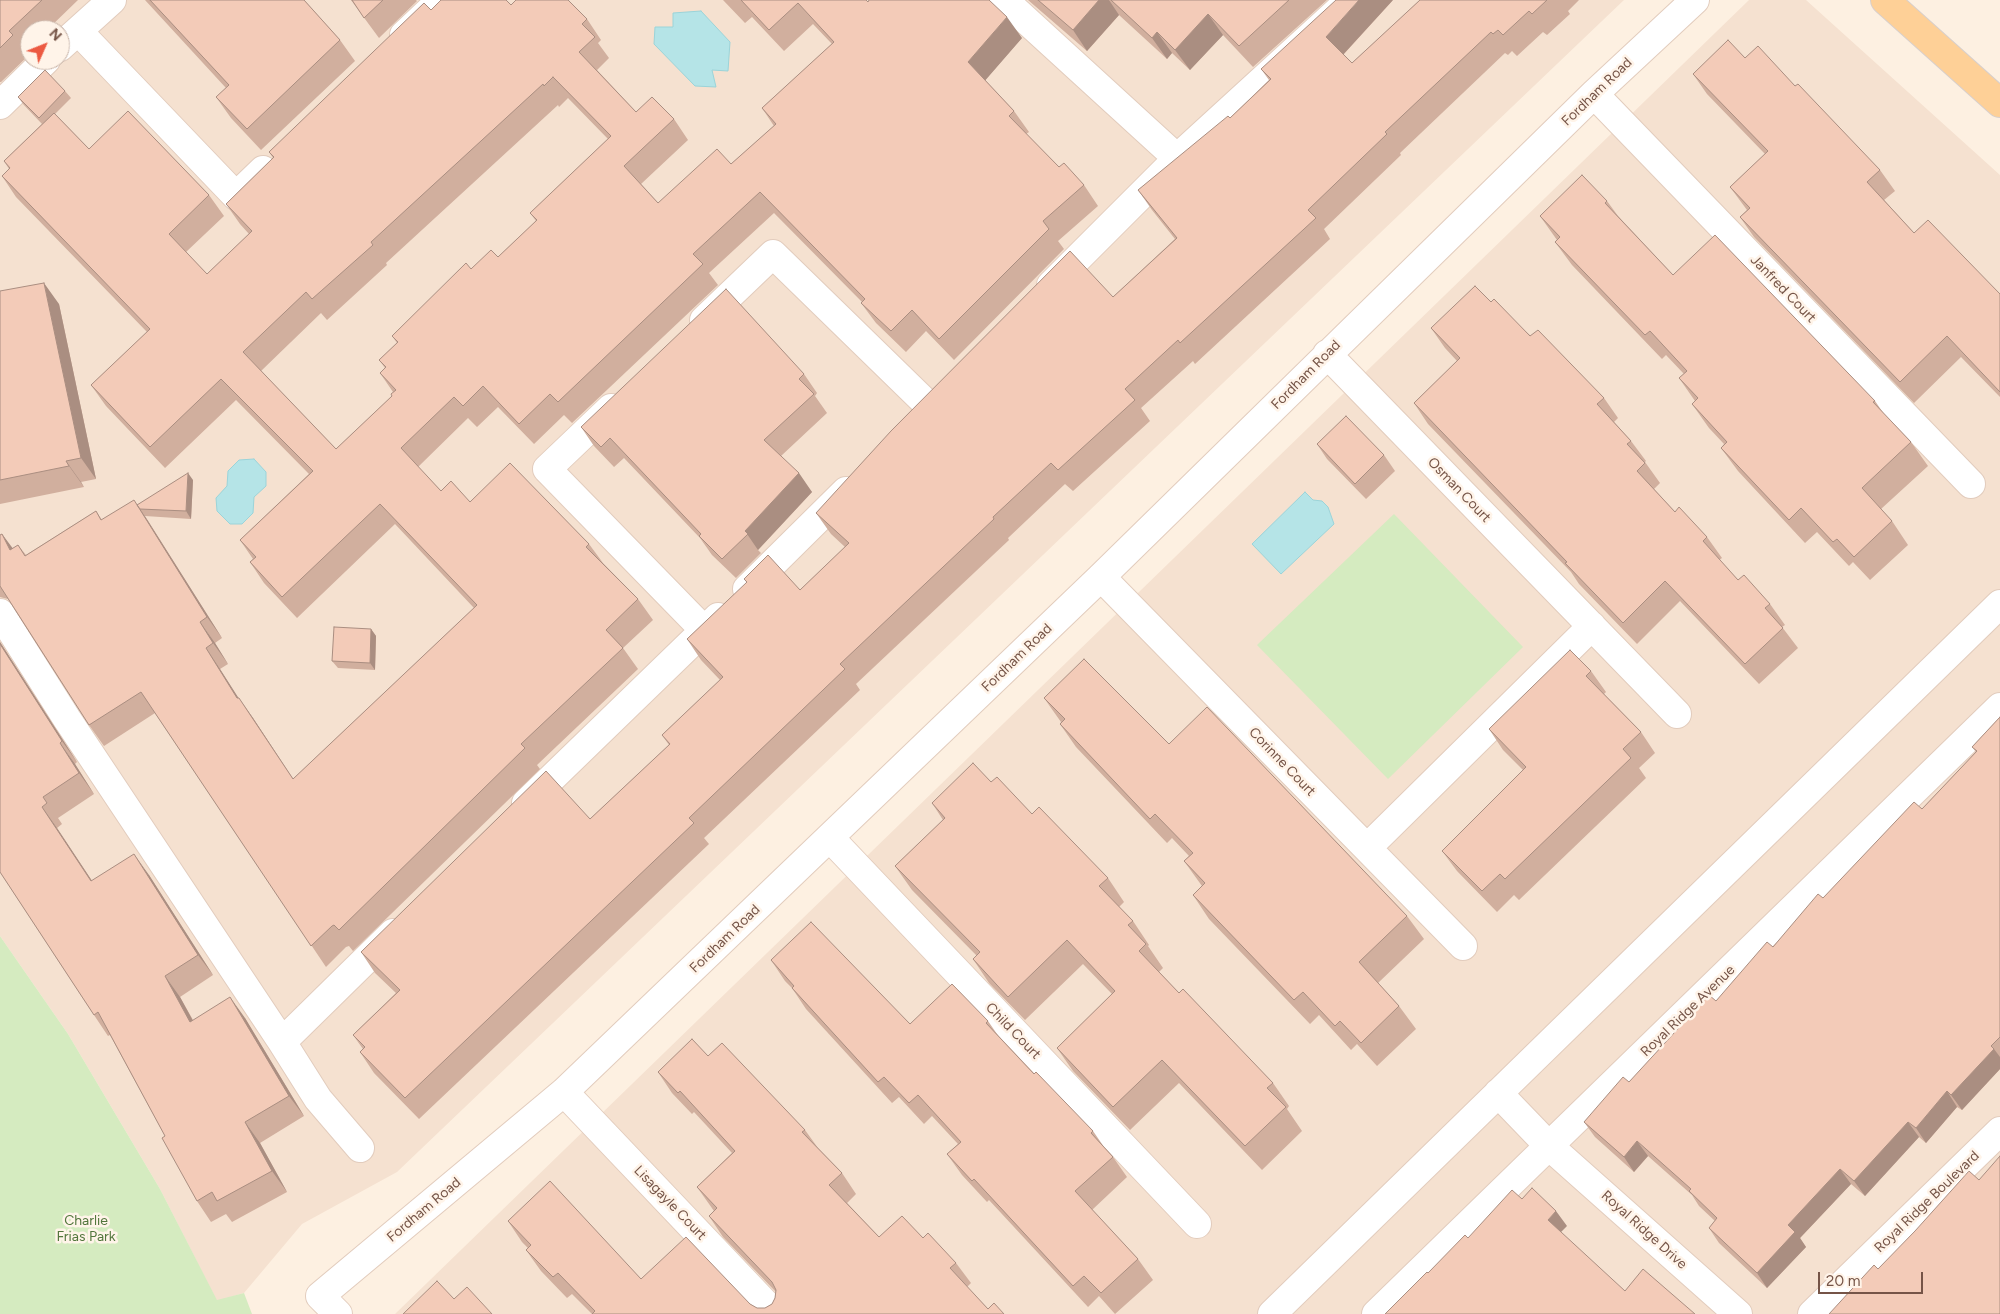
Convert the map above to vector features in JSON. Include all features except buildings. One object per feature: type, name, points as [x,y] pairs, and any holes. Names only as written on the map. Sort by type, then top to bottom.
[{"type":"main road","points":[[1885,0],[2000,103]]},
{"type":"street","points":[[70,38],[112,0]]},
{"type":"street","points":[[384,54],[441,0]]},
{"type":"street","points":[[1004,0],[1177,158]]},
{"type":"street","points":[[1033,303],[1177,158],[1350,0]]},
{"type":"street","name":"Fordham Road","points":[[329,1305],[564,1092],[830,838],[1101,577],[1594,94],[1695,0]]},
{"type":"street","points":[[70,40],[236,196],[278,155]]},
{"type":"street","points":[[0,105],[36,70]]},
{"type":"street","name":"Janfred Court","points":[[1594,94],[1971,484]]},
{"type":"street","points":[[688,335],[773,254],[929,406]]},
{"type":"street","name":"Osman Court","points":[[1327,354],[1677,714]]},
{"type":"street","points":[[909,427],[950,386]]},
{"type":"street","points":[[632,388],[546,469],[704,630]]},
{"type":"street","points":[[511,818],[860,476]]},
{"type":"street","name":"Corinne Court","points":[[1101,577],[1464,946]]},
{"type":"street","points":[[1272,1314],[2000,604]]},
{"type":"street","points":[[0,613],[318,1099],[360,1148]]},
{"type":"street","points":[[1367,848],[1592,626]]},
{"type":"street","name":"Royal Ridge Avenue","points":[[1376,1314],[2000,707]]},
{"type":"street","name":"Child Court","points":[[830,838],[1197,1224]]},
{"type":"street","points":[[282,1042],[411,916]]},
{"type":"street","name":"Lisagayle Court","points":[[564,1092],[775,1314]]},
{"type":"street","name":"Royal Ridge Drive","points":[[1498,1094],[1549,1146],[1738,1314]]},
{"type":"street","name":"Royal Ridge Boulevard","points":[[1812,1314],[2000,1131]]},
{"type":"shaded area","points":[[0,0],[1624,0],[397,1172],[302,1224],[244,1293],[217,1301],[160,1189],[68,1034],[0,936]]},
{"type":"shaded area","points":[[1749,0],[1806,0],[2000,175],[2000,1314],[395,1314]]},
{"type":"green space","points":[[1394,514],[1523,647],[1388,779],[1257,645]]},
{"type":"green space","name":"Charlie Frias Park","points":[[0,936],[68,1034],[160,1189],[217,1300],[244,1293],[252,1314],[0,1314]]},
{"type":"water","points":[[701,11],[730,42],[728,71],[712,70],[716,87],[695,86],[654,44],[655,27],[673,27],[673,13]]},
{"type":"water","points":[[254,459],[266,472],[266,486],[254,497],[253,513],[242,524],[230,524],[217,511],[216,498],[227,486],[228,471],[239,460]]},
{"type":"water","points":[[1305,492],[1313,500],[1322,501],[1328,507],[1334,524],[1281,574],[1252,544]]}]
